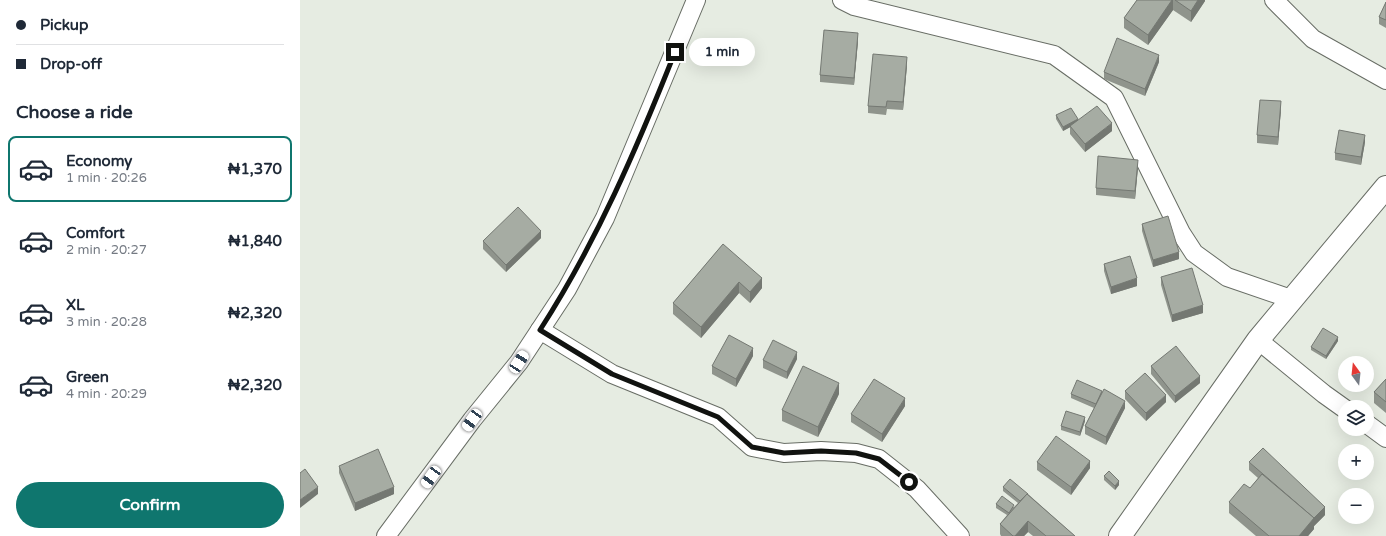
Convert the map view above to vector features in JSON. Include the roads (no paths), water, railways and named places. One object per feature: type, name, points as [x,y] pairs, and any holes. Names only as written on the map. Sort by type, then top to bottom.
[{"type":"street","points":[[386,536],[472,420],[519,362],[567,289],[604,218],[696,0]]},
{"type":"street","points":[[842,0],[854,6],[1054,55],[1114,98],[1181,233],[1194,253],[1226,277],[1291,299]]},
{"type":"street","points":[[1274,0],[1313,40],[1386,80]]},
{"type":"street","points":[[1120,536],[1258,340],[1386,188]]},
{"type":"street","points":[[540,330],[612,374],[718,417],[752,447],[784,453],[821,451],[856,453],[879,459],[918,489],[960,536]]},
{"type":"street","points":[[1258,340],[1338,404]]},
{"type":"street","points":[[1374,429],[1386,438]]}]
